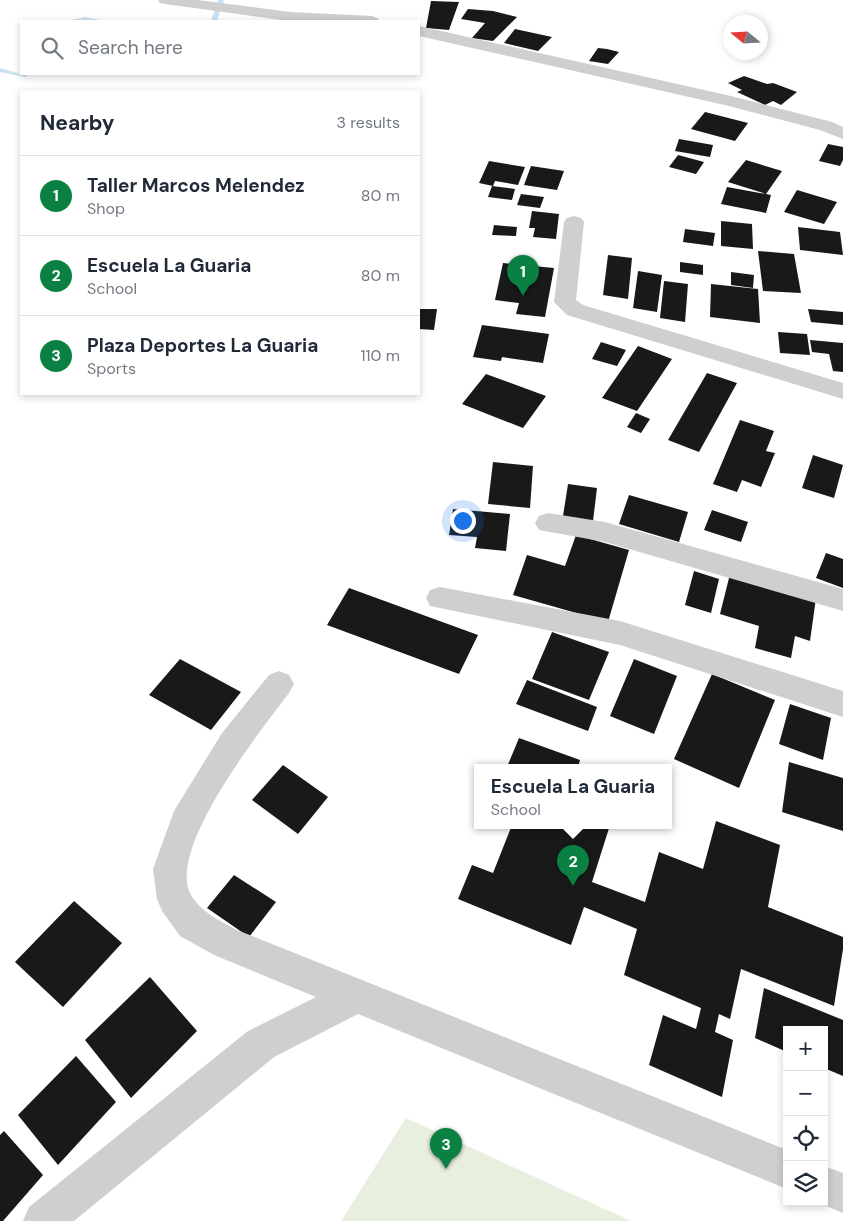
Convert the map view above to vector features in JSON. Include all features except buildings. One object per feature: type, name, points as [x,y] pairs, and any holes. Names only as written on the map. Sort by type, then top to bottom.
[{"type":"street","points":[[165,0],[290,17],[352,20]]},
{"type":"street","points":[[420,31],[731,101],[826,126],[843,134]]},
{"type":"street","points":[[574,222],[565,302],[575,310],[843,391]]},
{"type":"street","points":[[548,523],[605,532],[843,600]]},
{"type":"street","points":[[440,598],[620,634],[843,704]]},
{"type":"street","points":[[279,684],[234,743],[185,822],[169,869],[174,899],[192,924],[226,943],[783,1168]]},
{"type":"street","points":[[43,1221],[261,1044],[358,995]]},
{"type":"street","points":[[828,1187],[843,1193]]},
{"type":"green space","points":[[406,1118],[631,1221],[341,1221]]},
{"type":"waterway","points":[[214,20],[221,0]]},
{"type":"waterway","points":[[77,20],[94,20]]},
{"type":"waterway","points":[[0,70],[20,74]]},
{"type":"place","name":"Taller Marcos Melendez","points":[[523,296]]},
{"type":"place","name":"Escuela La Guaria","points":[[573,886]]},
{"type":"place","name":"Plaza Deportes La Guaria","points":[[446,1169]]}]
